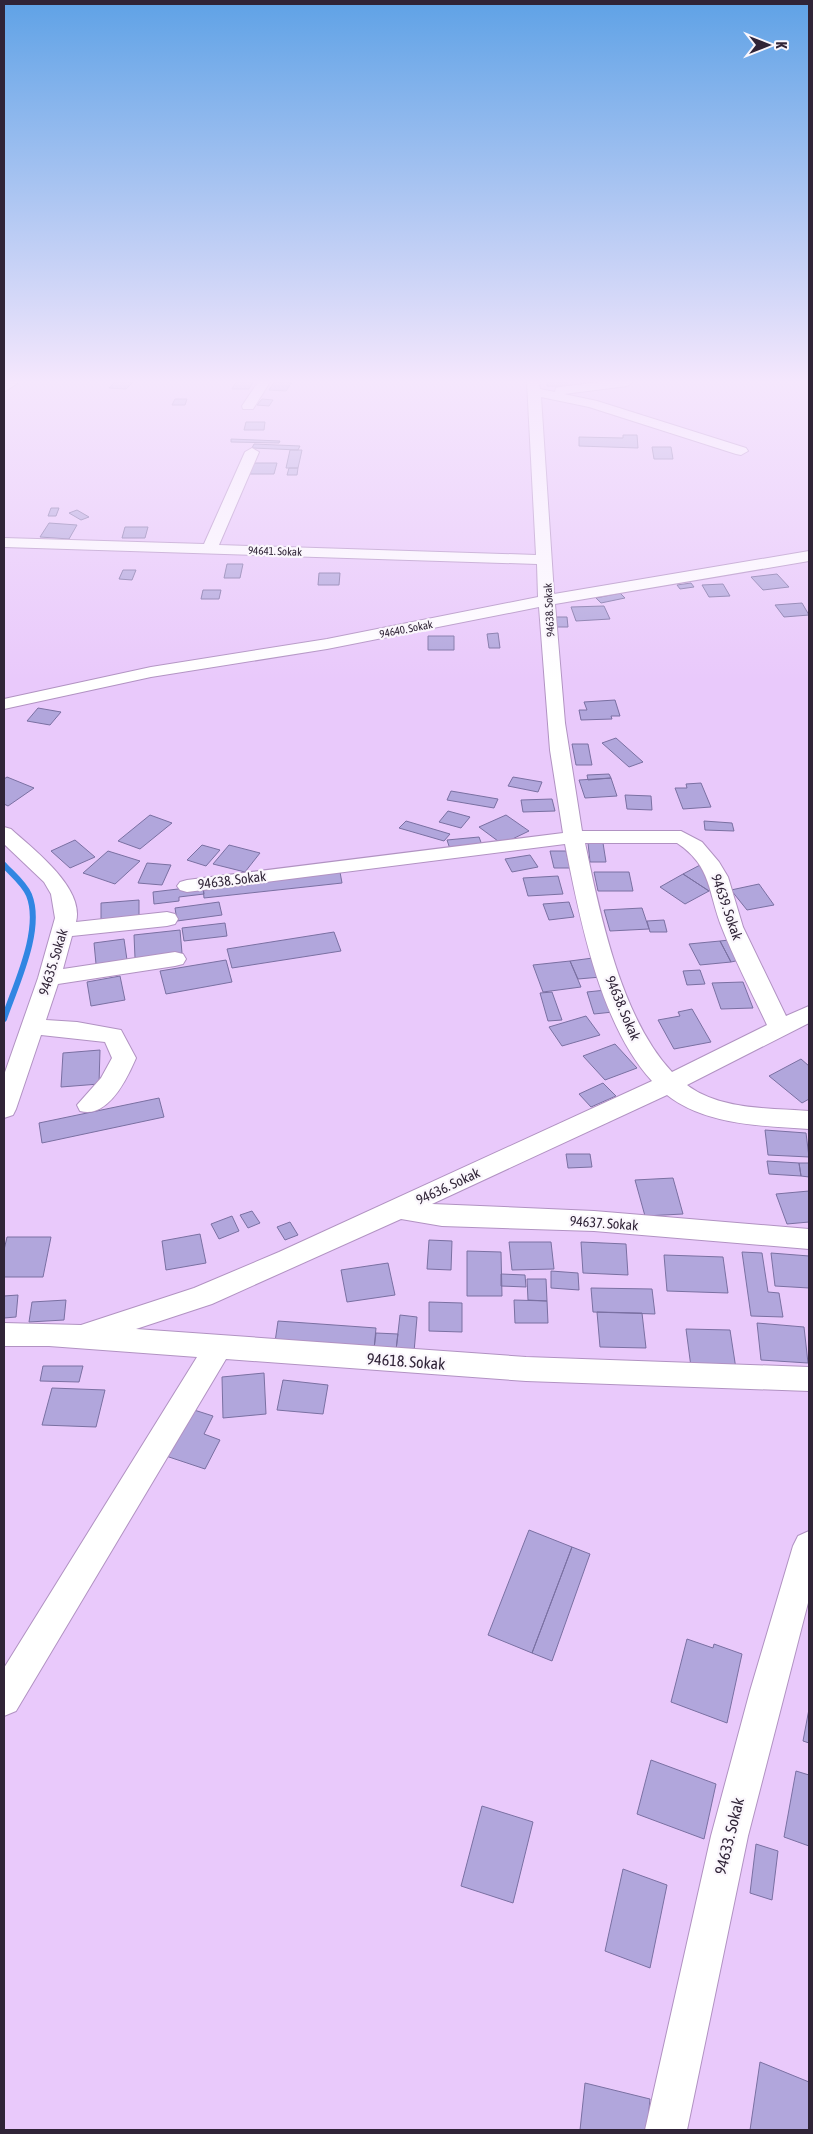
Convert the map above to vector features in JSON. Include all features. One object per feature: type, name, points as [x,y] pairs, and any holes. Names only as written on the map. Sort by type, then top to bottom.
[{"type":"street","points":[[209,549],[239,482]]},
{"type":"street","name":"94638. Sokak","points":[[542,482],[556,724],[565,792],[591,913],[610,983],[630,1031],[645,1055],[668,1084],[700,1103],[719,1109],[809,1120]]},
{"type":"street","name":"94641. Sokak","points":[[4,542],[546,560]]},
{"type":"street","name":"94640. Sokak","points":[[4,704],[152,672],[327,644],[548,600],[809,556]]},
{"type":"street","name":"94635. Sokak","points":[[4,833],[53,879],[66,907],[64,930],[4,1109]]},
{"type":"street","name":"94639. Sokak","points":[[575,838],[672,836],[687,840],[695,846],[706,857],[718,877],[732,927],[780,1028]]},
{"type":"street","name":"94638. Sokak","points":[[186,886],[575,838]]},
{"type":"street","points":[[64,930],[167,919]]},
{"type":"street","points":[[49,978],[175,959]]},
{"type":"street","name":"94636. Sokak","points":[[78,1336],[145,1316],[202,1296],[668,1084],[809,1014]]},
{"type":"street","points":[[31,1027],[77,1030],[113,1036],[124,1058],[115,1079],[101,1096],[89,1105]]},
{"type":"street","name":"94637. Sokak","points":[[398,1208],[442,1216],[594,1221],[809,1239]]},
{"type":"street","name":"94618. Sokak","points":[[4,1334],[78,1336],[526,1369],[809,1379]]},
{"type":"street","points":[[4,1699],[218,1347]]},
{"type":"street","name":"94633. Sokak","points":[[666,2130],[723,1858],[761,1708],[809,1546]]},
{"type":"building","points":[[51,508],[59,508],[56,516],[48,516]]},
{"type":"building","points":[[77,510],[89,517],[81,520],[69,513]]},
{"type":"building","points":[[49,523],[77,525],[69,539],[40,537]]},
{"type":"building","points":[[125,527],[148,527],[145,538],[122,538]]},
{"type":"building","points":[[227,564],[243,564],[240,578],[224,578]]},
{"type":"building","points":[[123,570],[136,570],[132,580],[119,579]]},
{"type":"building","points":[[319,573],[340,573],[339,585],[318,585]]},
{"type":"building","points":[[777,574],[789,587],[763,590],[751,577]]},
{"type":"building","points":[[691,583],[694,587],[680,589],[677,585]]},
{"type":"building","points":[[723,584],[730,596],[709,597],[702,585]]},
{"type":"building","points":[[203,590],[221,590],[219,599],[201,599]]},
{"type":"building","points":[[620,593],[625,598],[601,603],[596,598]]},
{"type":"building","points":[[802,603],[809,615],[784,617],[775,605]]},
{"type":"building","points":[[604,606],[610,619],[576,621],[571,607]]},
{"type":"building","points":[[555,617],[567,617],[568,627],[557,627]]},
{"type":"building","points":[[498,633],[500,648],[489,648],[487,634]]},
{"type":"building","points":[[428,636],[454,636],[454,650],[428,650]]},
{"type":"building","points":[[615,700],[620,716],[611,716],[612,719],[581,720],[579,710],[587,710],[584,702]]},
{"type":"building","points":[[38,708],[61,712],[50,725],[27,721]]},
{"type":"building","points":[[616,738],[643,762],[629,767],[602,743]]},
{"type":"building","points":[[572,744],[588,744],[592,765],[576,765]]},
{"type":"building","points":[[609,774],[611,778],[588,780],[587,775]]},
{"type":"building","points":[[7,777],[34,788],[8,806],[4,804],[4,779]]},
{"type":"building","points":[[513,777],[542,782],[538,792],[508,786]]},
{"type":"building","points":[[611,778],[617,796],[585,798],[579,780]]},
{"type":"building","points":[[701,783],[711,807],[683,809],[675,788],[687,788],[686,784]]},
{"type":"building","points":[[451,791],[498,799],[494,808],[447,800]]},
{"type":"building","points":[[625,795],[651,796],[652,810],[627,809]]},
{"type":"building","points":[[552,799],[555,811],[523,812],[521,800]]},
{"type":"building","points":[[448,811],[470,817],[461,828],[439,822]]},
{"type":"building","points":[[150,815],[172,823],[140,849],[118,841]]},
{"type":"building","points":[[506,815],[529,831],[502,844],[479,827]]},
{"type":"building","points":[[406,821],[450,834],[444,841],[399,828]]},
{"type":"building","points":[[704,821],[732,823],[734,831],[705,830]]},
{"type":"building","points":[[479,837],[482,845],[450,849],[447,840]]},
{"type":"building","points":[[75,840],[95,857],[70,868],[51,851]]},
{"type":"building","points":[[588,843],[603,843],[606,862],[590,862]]},
{"type":"building","points":[[202,845],[220,850],[206,866],[187,860]]},
{"type":"building","points":[[229,845],[260,853],[245,872],[213,864]]},
{"type":"building","points":[[108,851],[140,861],[115,884],[83,873]]},
{"type":"building","points":[[550,851],[566,851],[570,868],[554,868]]},
{"type":"building","points":[[530,855],[538,867],[512,872],[505,859]]},
{"type":"building","points":[[147,863],[171,865],[162,885],[138,883]]},
{"type":"building","points":[[702,864],[713,889],[709,891],[683,874]]},
{"type":"building","points":[[340,872],[342,883],[204,898],[203,886]]},
{"type":"building","points":[[594,872],[629,872],[633,891],[598,891]]},
{"type":"building","points":[[683,874],[709,891],[685,904],[660,887]]},
{"type":"building","points":[[558,876],[563,894],[528,896],[523,878]]},
{"type":"building","points":[[759,884],[774,905],[747,910],[731,890]]},
{"type":"building","points":[[203,886],[204,894],[179,897],[179,901],[154,904],[153,892]]},
{"type":"building","points":[[139,900],[139,919],[101,922],[101,903]]},
{"type":"building","points":[[219,902],[222,915],[177,921],[175,908]]},
{"type":"building","points":[[569,902],[574,917],[549,920],[543,904]]},
{"type":"building","points":[[642,908],[649,929],[610,931],[604,910]]},
{"type":"building","points":[[664,920],[667,932],[650,932],[647,921]]},
{"type":"building","points":[[225,923],[227,936],[184,941],[182,928]]},
{"type":"building","points":[[180,930],[182,953],[135,958],[134,935]]},
{"type":"building","points":[[334,932],[341,951],[232,968],[227,949]]},
{"type":"building","points":[[124,939],[127,960],[96,964],[94,943]]},
{"type":"building","points":[[729,940],[740,960],[731,962],[720,941]]},
{"type":"building","points":[[720,941],[731,962],[700,965],[689,944]]},
{"type":"building","points":[[593,958],[601,977],[578,979],[570,961]]},
{"type":"building","points":[[226,960],[232,982],[166,994],[160,971]]},
{"type":"building","points":[[570,961],[581,987],[543,992],[533,965]]},
{"type":"building","points":[[700,970],[705,984],[687,985],[683,971]]},
{"type":"building","points":[[120,976],[125,1000],[91,1006],[87,982]]},
{"type":"building","points":[[743,982],[753,1008],[721,1009],[712,983]]},
{"type":"building","points":[[606,990],[613,1012],[594,1014],[587,992]]},
{"type":"building","points":[[552,992],[562,1020],[548,1021],[540,993]]},
{"type":"building","points":[[692,1009],[711,1042],[674,1049],[658,1020],[680,1016],[678,1012]]},
{"type":"building","points":[[586,1016],[600,1035],[562,1046],[549,1027]]},
{"type":"building","points":[[615,1044],[637,1068],[605,1080],[583,1056]]},
{"type":"building","points":[[100,1050],[99,1084],[61,1087],[63,1053]]},
{"type":"building","points":[[801,1059],[809,1066],[809,1099],[802,1103],[769,1076]]},
{"type":"building","points":[[603,1083],[616,1096],[591,1107],[579,1094]]},
{"type":"building","points":[[159,1098],[164,1117],[42,1143],[39,1123]]},
{"type":"building","points":[[765,1130],[806,1133],[809,1157],[768,1155]]},
{"type":"building","points":[[566,1154],[590,1154],[592,1167],[568,1168]]},
{"type":"building","points":[[767,1161],[799,1163],[801,1176],[769,1174]]},
{"type":"building","points":[[799,1163],[809,1163],[809,1177],[801,1176]]},
{"type":"building","points":[[673,1178],[683,1214],[645,1216],[635,1180]]},
{"type":"building","points":[[809,1191],[809,1222],[787,1224],[776,1194]]},
{"type":"building","points":[[252,1211],[260,1223],[248,1228],[240,1215]]},
{"type":"building","points":[[232,1216],[239,1231],[219,1239],[211,1224]]},
{"type":"building","points":[[290,1222],[298,1235],[285,1240],[277,1227]]},
{"type":"building","points":[[200,1234],[206,1263],[166,1270],[162,1241]]},
{"type":"building","points":[[7,1237],[51,1237],[43,1277],[4,1277],[4,1250]]},
{"type":"building","points":[[429,1240],[452,1241],[451,1270],[427,1269]]},
{"type":"building","points":[[509,1242],[551,1242],[554,1269],[512,1270]]},
{"type":"building","points":[[581,1242],[626,1244],[628,1275],[583,1273]]},
{"type":"building","points":[[467,1251],[501,1252],[502,1296],[467,1296]]},
{"type":"building","points":[[742,1252],[762,1253],[768,1292],[779,1293],[783,1317],[751,1316]]},
{"type":"building","points":[[771,1253],[809,1256],[809,1288],[775,1286]]},
{"type":"building","points":[[664,1255],[723,1257],[728,1293],[667,1291]]},
{"type":"building","points":[[388,1263],[395,1295],[347,1302],[341,1270]]},
{"type":"building","points":[[551,1271],[578,1273],[579,1290],[551,1288]]},
{"type":"building","points":[[501,1274],[525,1275],[526,1287],[501,1286]]},
{"type":"building","points":[[527,1279],[546,1279],[547,1301],[528,1300]]},
{"type":"building","points":[[591,1288],[652,1289],[655,1314],[593,1312]]},
{"type":"building","points":[[18,1295],[16,1317],[4,1318],[4,1296]]},
{"type":"building","points":[[66,1300],[64,1320],[29,1322],[32,1302]]},
{"type":"building","points":[[514,1300],[547,1301],[548,1323],[515,1323]]},
{"type":"building","points":[[429,1302],[462,1303],[462,1332],[429,1331]]},
{"type":"building","points":[[597,1312],[642,1313],[646,1348],[600,1347]]},
{"type":"building","points":[[400,1315],[417,1317],[414,1352],[396,1350]]},
{"type":"building","points":[[278,1321],[376,1328],[374,1349],[275,1342]]},
{"type":"building","points":[[757,1323],[804,1327],[808,1363],[761,1360]]},
{"type":"building","points":[[686,1329],[730,1330],[736,1369],[691,1367]]},
{"type":"building","points":[[376,1333],[398,1334],[396,1350],[374,1349]]},
{"type":"building","points":[[43,1366],[83,1366],[79,1382],[40,1381]]},
{"type":"building","points":[[264,1373],[266,1414],[223,1418],[222,1377]]},
{"type":"building","points":[[283,1380],[328,1385],[323,1414],[277,1410]]},
{"type":"building","points":[[52,1388],[105,1390],[96,1427],[42,1425]]},
{"type":"building","points":[[191,1409],[213,1416],[204,1434],[220,1440],[205,1469],[166,1456]]},
{"type":"building","points":[[529,1530],[572,1547],[532,1653],[488,1635]]},
{"type":"building","points":[[572,1547],[590,1554],[552,1661],[532,1653]]},
{"type":"building","points":[[687,1639],[713,1648],[714,1644],[742,1654],[727,1723],[671,1702]]},
{"type":"building","points":[[809,1709],[809,1743],[803,1741]]},
{"type":"building","points":[[651,1760],[716,1784],[704,1839],[637,1814]]},
{"type":"building","points":[[796,1771],[809,1775],[809,1846],[784,1837]]},
{"type":"building","points":[[482,1806],[533,1822],[513,1903],[461,1886]]},
{"type":"building","points":[[756,1844],[778,1851],[772,1900],[750,1893]]},
{"type":"building","points":[[623,1869],[667,1885],[650,1968],[605,1951]]},
{"type":"building","points":[[760,2062],[809,2082],[809,2130],[750,2130]]},
{"type":"building","points":[[585,2083],[650,2099],[647,2130],[580,2130]]},
{"type":"waterway","points":[[4,865],[21,883],[29,895],[33,924],[26,958],[4,1019]]}]
